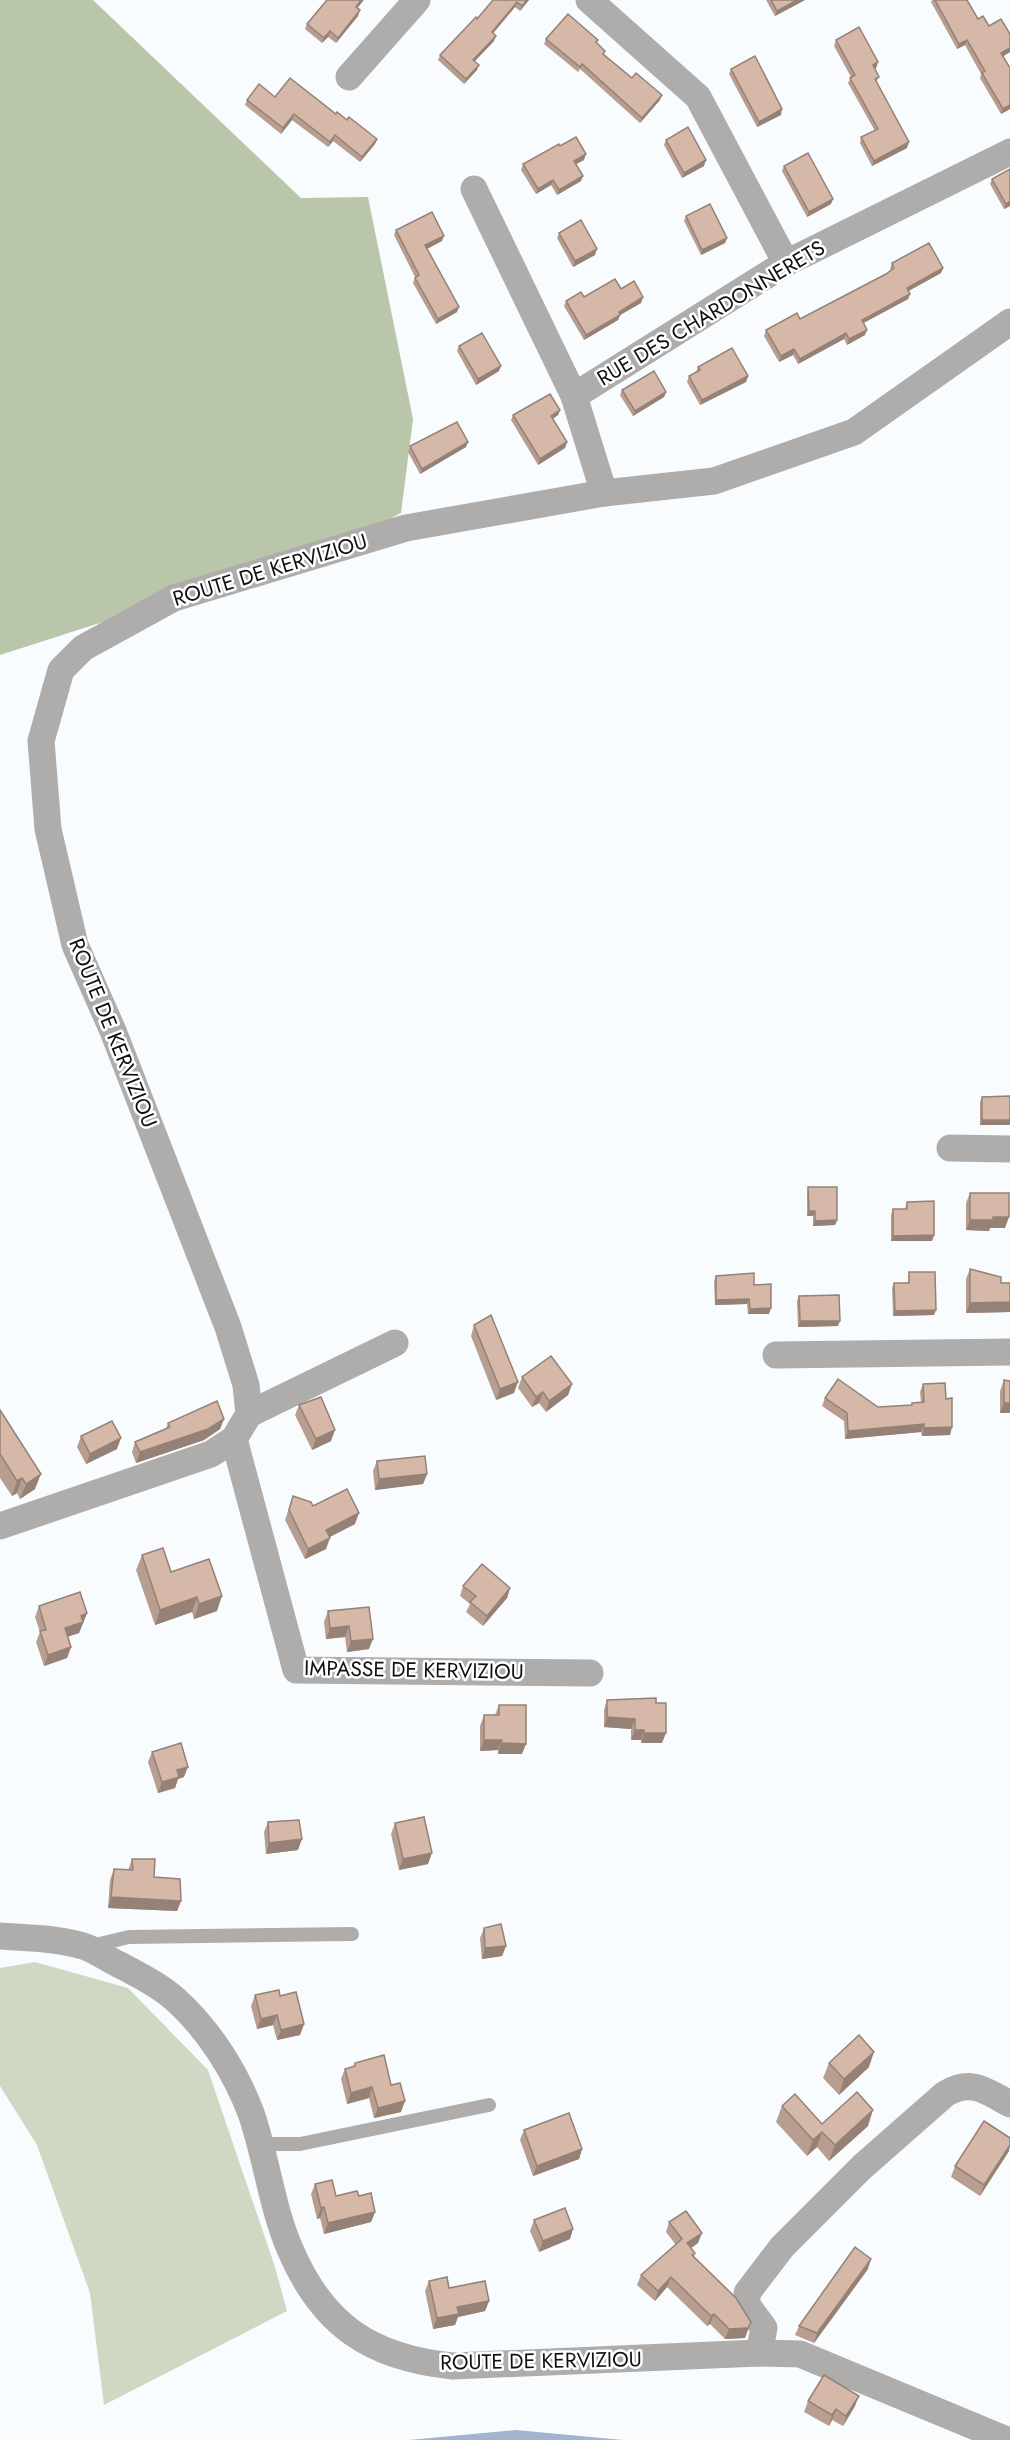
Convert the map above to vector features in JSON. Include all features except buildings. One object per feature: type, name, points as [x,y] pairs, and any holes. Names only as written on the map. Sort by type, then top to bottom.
[{"type":"street","points":[[349,77],[417,0]]},
{"type":"street","points":[[592,1],[698,97],[786,263]]},
{"type":"street","name":"RUE DES CHARDONNERETS","points":[[574,396],[786,263],[1010,153]]},
{"type":"street","points":[[474,189],[574,396],[604,494]]},
{"type":"street","name":"ROUTE DE KERVIZIOU","points":[[249,1414],[246,1385],[228,1327],[113,1031],[75,945],[48,829],[41,741],[61,670],[83,648],[174,598],[406,528],[604,494],[714,481],[854,432],[1010,322]]},
{"type":"street","points":[[950,1148],[1010,1149]]},
{"type":"street","points":[[0,1526],[211,1454],[234,1439],[249,1414],[395,1342]]},
{"type":"street","points":[[776,1355],[1010,1352]]},
{"type":"street","name":"IMPASSE DE KERVIZIOU","points":[[234,1439],[296,1670],[590,1673]]},
{"type":"street","name":"ROUTE DE KERVIZIOU","points":[[0,1936],[41,1938],[86,1947],[144,1978],[175,1999],[214,2043],[250,2112],[289,2248],[311,2291],[347,2331],[380,2349],[423,2362],[453,2366],[759,2353],[800,2354],[1007,2440]]},
{"type":"street","points":[[759,2353],[764,2328],[747,2305],[747,2293],[782,2247],[846,2183],[937,2101],[954,2089],[963,2086],[978,2087],[1010,2104]]},
{"type":"lane","points":[[86,1947],[129,1936],[352,1934]]},
{"type":"lane","points":[[259,2144],[300,2144],[489,2104]]},
{"type":"green space","points":[[0,0],[93,0],[301,198],[368,197],[413,419],[401,513],[339,546],[0,655]]},
{"type":"green space","points":[[35,1962],[128,1988],[208,2070],[275,2267],[287,2311],[104,2405],[90,2293],[37,2145],[0,2086],[0,1968]]},
{"type":"water","points":[[516,2430],[623,2440],[409,2440]]}]
